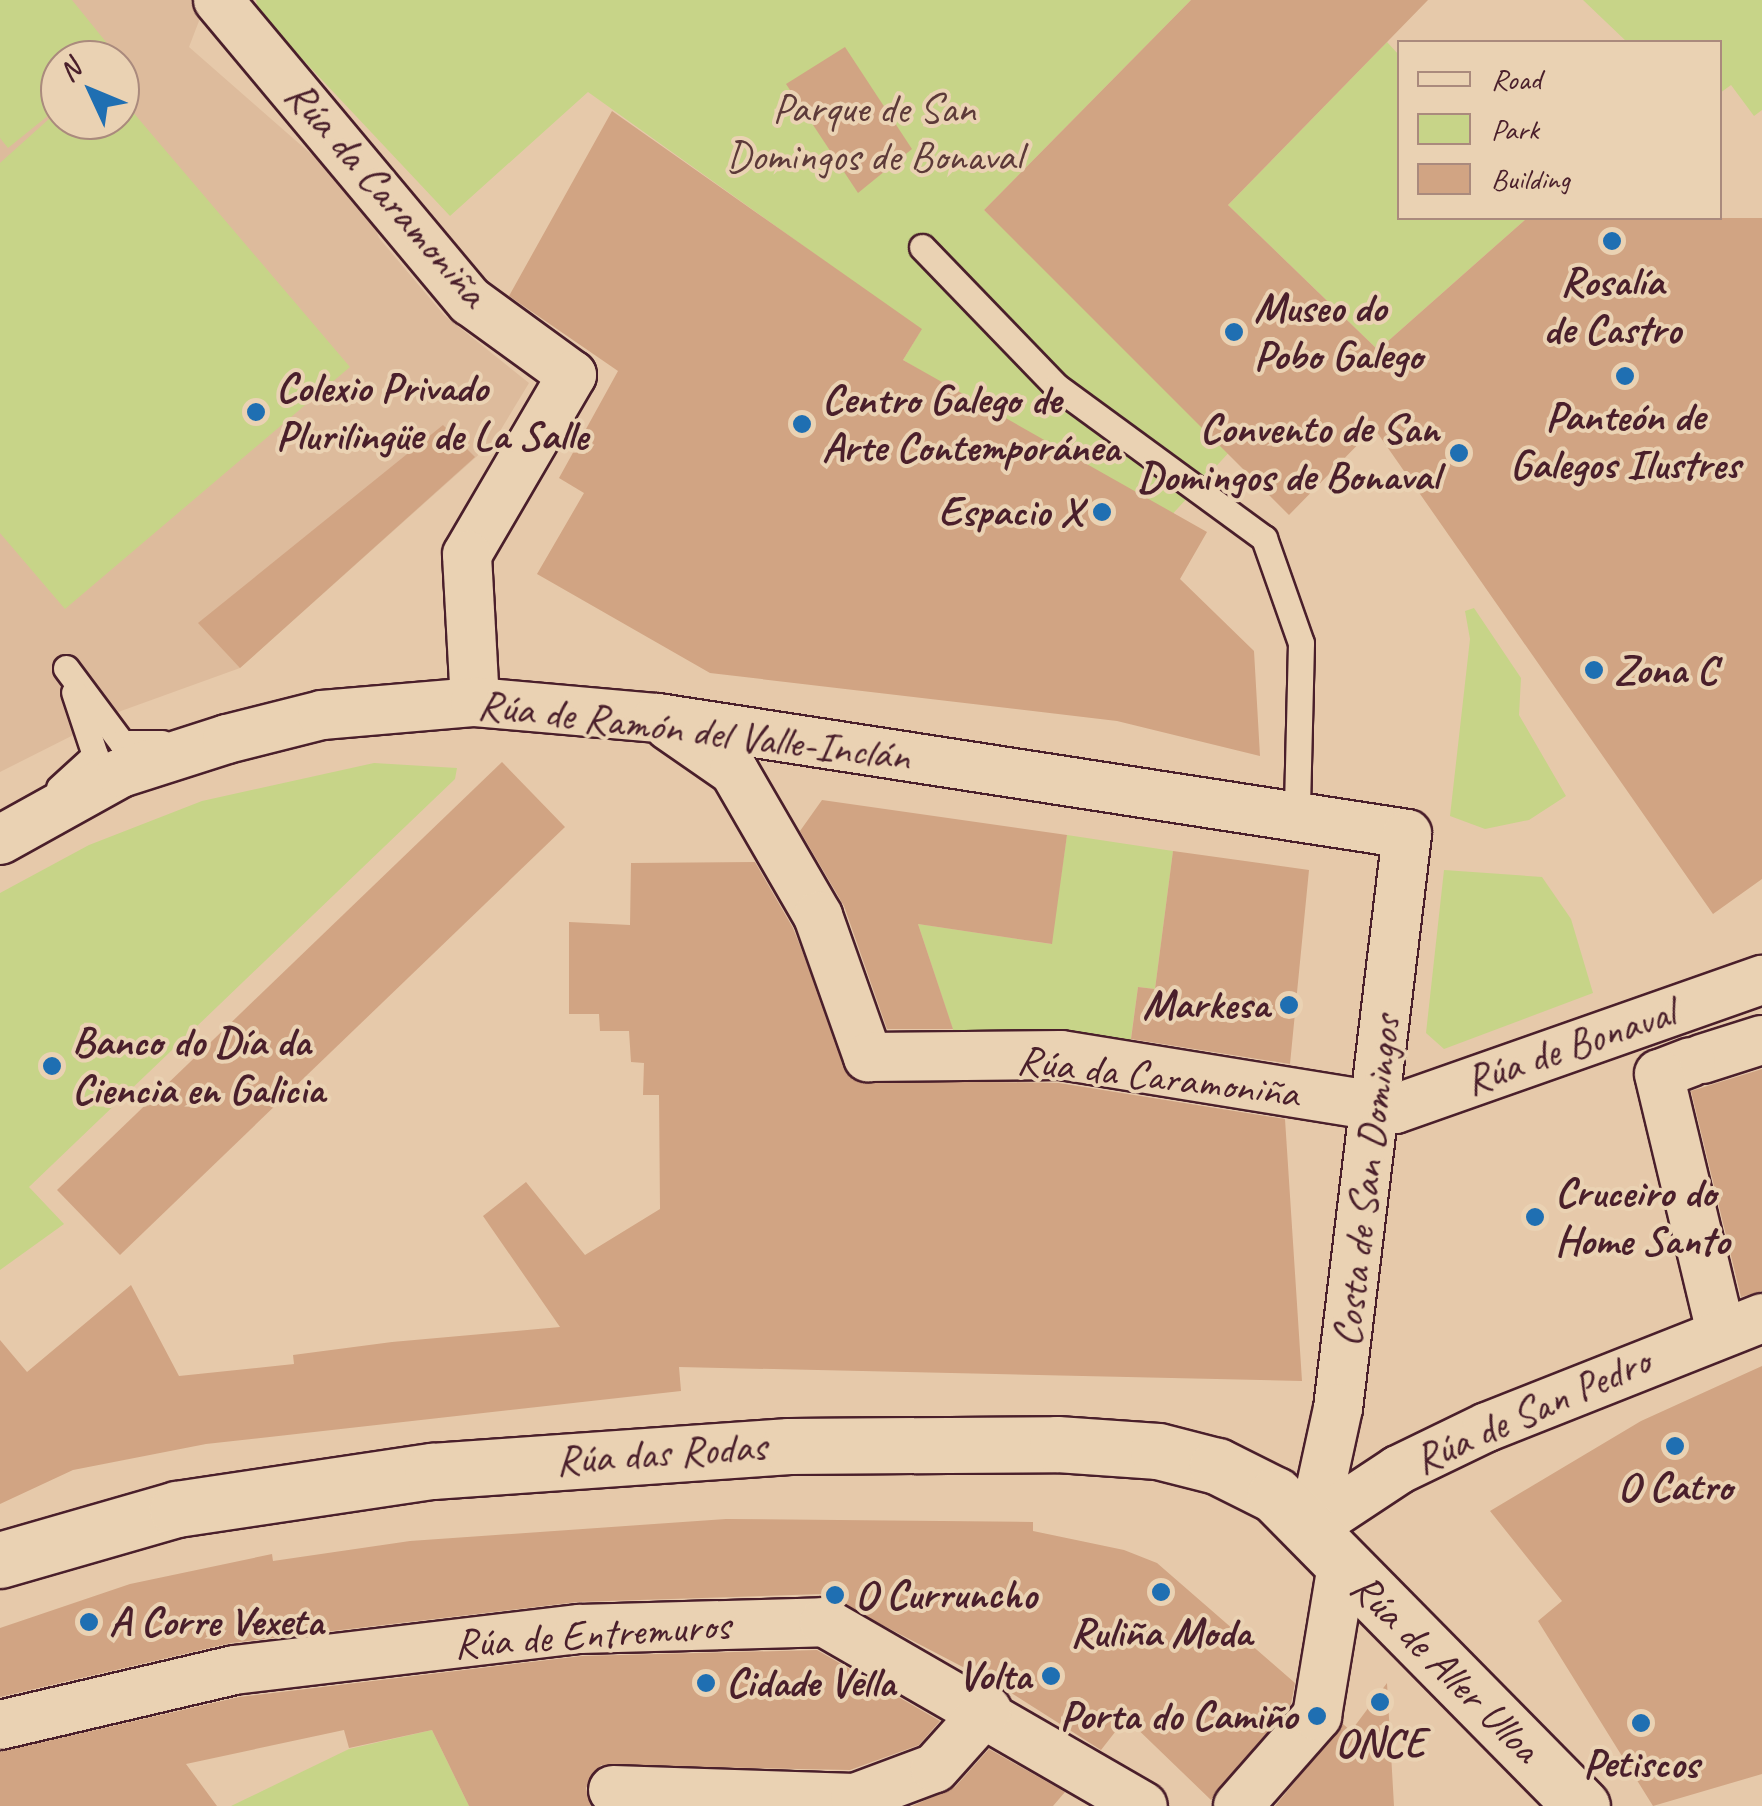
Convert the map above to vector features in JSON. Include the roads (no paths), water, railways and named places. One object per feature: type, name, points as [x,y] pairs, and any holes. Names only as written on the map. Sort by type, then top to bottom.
[{"type":"street","name":"Rúa da Caramoniña","points":[[218,0],[470,301],[572,375],[468,555],[475,702]]},
{"type":"street","name":"Rúa de Ramón del Valle-Inclán","points":[[0,840],[121,773],[330,714],[475,702],[658,718],[1297,811],[1407,834]]},
{"type":"street","name":"Rúa da Caramoniña","points":[[658,718],[734,771],[818,916],[868,1057],[1061,1056],[1378,1108]]},
{"type":"street","name":"Costa de San Domingos","points":[[1238,1806],[1318,1716],[1338,1408],[1378,1108],[1407,834]]},
{"type":"street","name":"Rúa de Bonaval","points":[[1378,1108],[1395,1109],[1762,980]]},
{"type":"street","points":[[1742,1325],[1684,1065],[1762,1040]]},
{"type":"street","name":"Rúa de San Pedro","points":[[1327,1546],[1398,1470],[1487,1427],[1742,1325]]},
{"type":"street","name":"Rúa das Rodas","points":[[0,1560],[129,1520],[320,1485],[789,1446],[1057,1444],[1158,1452],[1251,1480],[1327,1546]]},
{"type":"street","name":"Rúa de Aller Ulloa","points":[[1327,1546],[1582,1806]]},
{"type":"street","name":"Rúa de Entremuros","points":[[0,1724],[234,1670],[580,1629],[824,1622],[987,1710],[1142,1806]]},
{"type":"street","points":[[612,1790],[855,1798],[935,1768],[987,1710]]},
{"type":"lane","points":[[922,246],[1056,386],[1264,538],[1301,642],[1297,811]]},
{"type":"lane","points":[[0,840],[94,755],[66,668],[122,743],[146,749],[286,704],[330,714]]},
{"type":"place","name":"Rosalía de Castro","points":[[1612,241]]},
{"type":"place","name":"Museo do Pobo Galego","points":[[1234,332]]},
{"type":"place","name":"Panteón de Galegos Ilustres","points":[[1625,376]]},
{"type":"place","name":"Colexio Privado Plurilingüe de La Salle","points":[[256,412]]},
{"type":"place","name":"Centro Galego de Arte Contemporánea","points":[[802,424]]},
{"type":"place","name":"Convento de San Domingos de Bonaval","points":[[1459,453]]},
{"type":"place","name":"Espacio X","points":[[1102,512]]},
{"type":"place","name":"Zona C","points":[[1594,670]]},
{"type":"place","name":"Markesa","points":[[1289,1005]]},
{"type":"place","name":"Banco do Día da Ciencia en Galicia","points":[[52,1066]]},
{"type":"place","name":"Cruceiro do Home Santo","points":[[1535,1217]]},
{"type":"place","name":"O Catro","points":[[1675,1446]]},
{"type":"place","name":"Ruliña Moda","points":[[1161,1592]]},
{"type":"place","name":"O Curruncho","points":[[835,1595]]},
{"type":"place","name":"A Corre Vexeta","points":[[89,1622]]},
{"type":"place","name":"Volta","points":[[1051,1676]]},
{"type":"place","name":"Cidade Vella","points":[[706,1683]]},
{"type":"place","name":"ONCE","points":[[1380,1702]]},
{"type":"place","name":"Porta do Camiño","points":[[1317,1716]]},
{"type":"place","name":"Petiscos","points":[[1641,1723]]},
{"type":"park label","name":"Parque de San Domingos de Bonaval","points":[[874,133]]}]
